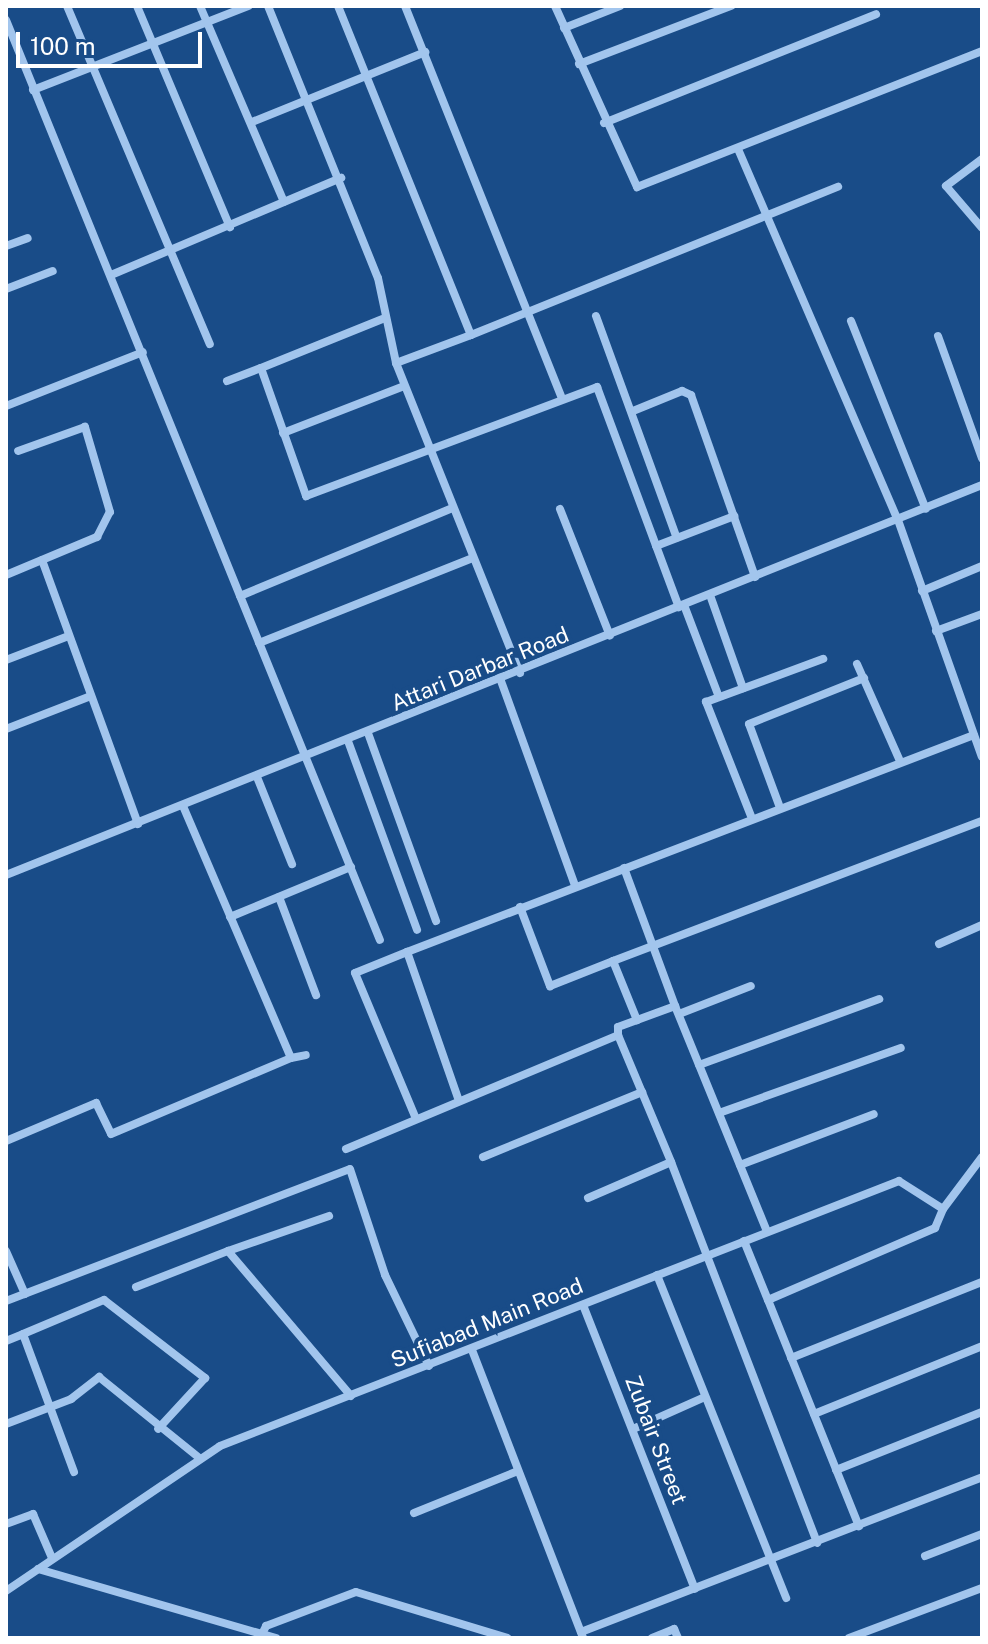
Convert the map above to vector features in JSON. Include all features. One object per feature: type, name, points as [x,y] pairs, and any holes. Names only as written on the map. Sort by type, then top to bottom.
[{"type":"street","points":[[67,6],[210,344]]},
{"type":"street","points":[[137,6],[230,227]]},
{"type":"street","points":[[200,6],[284,202]]},
{"type":"street","points":[[33,90],[248,6]]},
{"type":"street","points":[[268,6],[341,178],[378,278],[382,319],[404,386],[520,673]]},
{"type":"street","points":[[338,6],[471,335]]},
{"type":"street","points":[[405,6],[562,398]]},
{"type":"street","points":[[555,6],[604,123],[637,187],[982,51]]},
{"type":"street","points":[[564,28],[620,6]]},
{"type":"street","points":[[579,64],[731,6]]},
{"type":"street","points":[[604,123],[876,14]]},
{"type":"street","points":[[6,20],[380,940]]},
{"type":"street","points":[[252,122],[425,52]]},
{"type":"street","points":[[738,149],[769,210],[898,520],[982,757]]},
{"type":"street","points":[[982,159],[946,186],[982,228]]},
{"type":"street","points":[[111,275],[341,178]]},
{"type":"street","points":[[396,363],[471,335],[769,210],[838,187]]},
{"type":"street","points":[[6,246],[28,238]]},
{"type":"street","points":[[6,289],[53,271]]},
{"type":"street","points":[[596,316],[677,538]]},
{"type":"street","points":[[227,381],[382,319]]},
{"type":"street","points":[[851,321],[926,509]]},
{"type":"street","points":[[938,336],[982,458]]},
{"type":"street","points":[[6,406],[143,352]]},
{"type":"street","points":[[261,368],[306,496],[597,387],[656,546],[719,697]]},
{"type":"street","points":[[283,433],[404,386]]},
{"type":"street","points":[[633,411],[682,391],[691,395],[755,577]]},
{"type":"street","points":[[6,575],[106,528],[108,493],[85,427],[18,451]]},
{"type":"street","name":"Attari Darbar Road","points":[[6,875],[501,681],[982,485]]},
{"type":"street","points":[[240,596],[452,508]]},
{"type":"street","points":[[560,509],[610,636]]},
{"type":"street","points":[[656,546],[734,516]]},
{"type":"street","points":[[259,643],[473,558]]},
{"type":"street","points":[[42,560],[138,824]]},
{"type":"street","points":[[922,591],[982,566]]},
{"type":"street","points":[[710,595],[743,688]]},
{"type":"street","points":[[936,631],[982,614]]},
{"type":"street","points":[[6,660],[69,636]]},
{"type":"street","points":[[751,816],[706,702],[823,659]]},
{"type":"street","points":[[857,664],[899,759]]},
{"type":"street","points":[[779,805],[749,724],[864,678]]},
{"type":"street","points":[[501,681],[575,885]]},
{"type":"street","points":[[6,729],[91,696]]},
{"type":"street","points":[[416,1119],[355,973],[779,805],[973,732],[982,724]]},
{"type":"street","points":[[368,733],[436,921]]},
{"type":"street","points":[[348,741],[417,930]]},
{"type":"street","points":[[257,777],[292,864]]},
{"type":"street","points":[[183,806],[291,1058]]},
{"type":"street","points":[[520,907],[550,986],[982,821]]},
{"type":"street","points":[[230,917],[351,867]]},
{"type":"street","points":[[624,868],[677,1010],[767,1232]]},
{"type":"street","points":[[279,897],[316,995]]},
{"type":"street","points":[[939,944],[982,925]]},
{"type":"street","points":[[407,952],[459,1101]]},
{"type":"street","points":[[613,961],[637,1020]]},
{"type":"street","points":[[751,986],[637,1020],[618,1027],[618,1035],[671,1162],[703,1257],[817,1543]]},
{"type":"street","points":[[699,1065],[879,999]]},
{"type":"street","points":[[346,1149],[618,1035]]},
{"type":"street","points":[[719,1113],[901,1048]]},
{"type":"street","points":[[6,1141],[96,1103],[111,1134],[291,1058],[306,1055]]},
{"type":"street","points":[[483,1157],[642,1092]]},
{"type":"street","points":[[740,1165],[874,1114]]},
{"type":"street","points":[[768,1300],[935,1228],[943,1209],[982,1157]]},
{"type":"street","points":[[588,1198],[671,1162]]},
{"type":"street","points":[[6,1301],[350,1169],[385,1275],[429,1366]]},
{"type":"street","name":"Sufiabad Main Road","points":[[6,1591],[198,1457],[899,1181],[943,1209]]},
{"type":"street","points":[[136,1287],[329,1216]]},
{"type":"street","points":[[744,1241],[859,1526]]},
{"type":"street","points":[[6,1251],[25,1294]]},
{"type":"street","points":[[228,1251],[351,1396]]},
{"type":"street","points":[[657,1275],[786,1598]]},
{"type":"street","points":[[791,1358],[982,1282]]},
{"type":"street","points":[[6,1341],[104,1300],[205,1378],[158,1429]]},
{"type":"street","name":"Zubair Street","points":[[583,1305],[695,1589]]},
{"type":"street","points":[[23,1334],[74,1472]]},
{"type":"street","points":[[814,1414],[982,1346]]},
{"type":"street","points":[[472,1350],[582,1635],[982,1477]]},
{"type":"street","points":[[6,1424],[51,1407],[99,1377],[158,1429],[198,1457]]},
{"type":"street","points":[[633,1429],[705,1397]]},
{"type":"street","points":[[836,1470],[982,1412]]},
{"type":"street","points":[[414,1513],[518,1471]]},
{"type":"street","points":[[6,1524],[33,1514],[52,1558]]},
{"type":"street","points":[[925,1556],[982,1534]]},
{"type":"street","points":[[38,1569],[276,1638]]},
{"type":"street","points":[[849,1638],[982,1588]]},
{"type":"street","points":[[262,1634],[266,1626],[356,1592],[507,1638]]},
{"type":"street","points":[[652,1638],[674,1629],[678,1638]]}]
